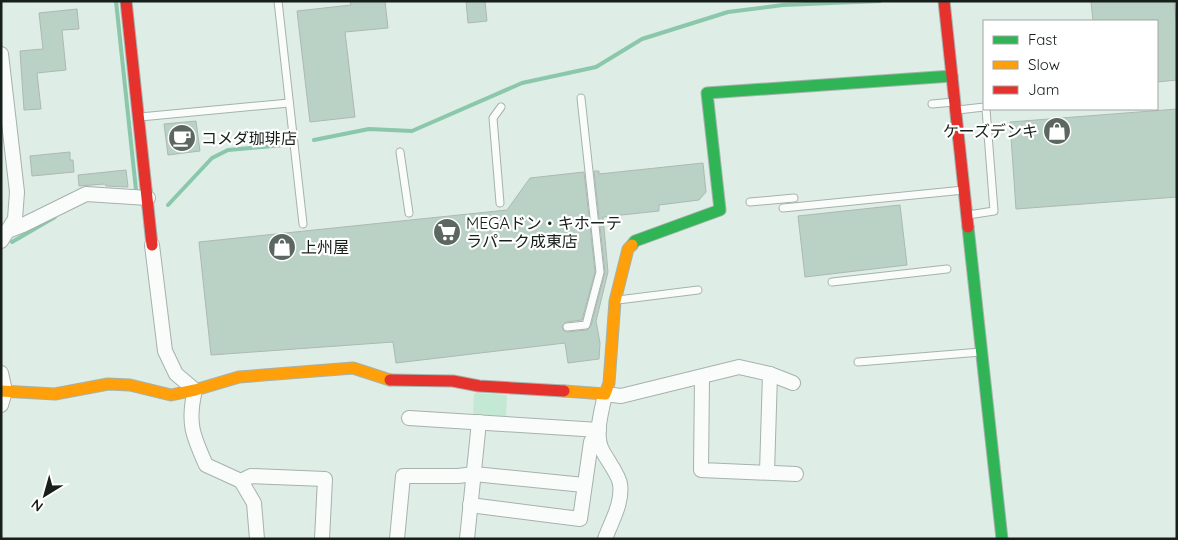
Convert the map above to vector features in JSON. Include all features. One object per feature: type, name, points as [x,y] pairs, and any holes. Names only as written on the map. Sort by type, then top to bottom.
[{"type":"street","points":[[126,1],[165,351],[176,374],[195,390]]},
{"type":"street","points":[[944,1],[1002,539]]},
{"type":"street","points":[[1,54],[17,192],[15,219],[4,235]]},
{"type":"street","points":[[604,539],[610,523],[617,513],[620,484],[601,448],[599,430],[608,383],[615,300],[628,249],[634,241],[720,210],[707,93],[952,76]]},
{"type":"street","points":[[4,235],[86,194],[148,198]]},
{"type":"street","points":[[1,373],[3,396],[56,394],[108,384],[130,386],[171,395],[239,377],[353,368],[388,380],[453,381],[479,386],[621,396],[702,378],[739,367],[770,374],[793,383]]},
{"type":"street","points":[[767,472],[770,374]]},
{"type":"street","points":[[702,378],[701,470],[796,474]]},
{"type":"street","points":[[195,390],[190,409],[192,434],[206,465],[241,480],[254,503],[257,539]]},
{"type":"street","points":[[409,418],[599,430]]},
{"type":"street","points":[[467,539],[479,422]]},
{"type":"street","points":[[470,504],[580,519],[591,442],[599,430]]},
{"type":"street","points":[[397,539],[403,476],[458,476],[474,474],[584,485]]},
{"type":"street","points":[[241,480],[251,476],[325,479],[322,539]]},
{"type":"lane","points":[[278,1],[303,224]]},
{"type":"lane","points":[[567,327],[586,325],[600,272],[581,98]]},
{"type":"lane","points":[[139,118],[289,103]]},
{"type":"lane","points":[[932,104],[983,108]]},
{"type":"lane","points":[[500,203],[493,118],[501,107]]},
{"type":"lane","points":[[967,215],[994,211],[985,110]]},
{"type":"lane","points":[[400,152],[409,213]]},
{"type":"lane","points":[[783,208],[964,190]]},
{"type":"lane","points":[[750,202],[794,198]]},
{"type":"lane","points":[[832,282],[947,269]]},
{"type":"lane","points":[[615,300],[698,290]]},
{"type":"lane","points":[[858,362],[982,352]]},
{"type":"green space","points":[[474,393],[507,395],[506,416],[473,414]]},
{"type":"building","points":[[350,1],[385,1],[388,28],[345,32],[355,117],[310,122],[297,11],[351,5]]},
{"type":"building","points":[[466,1],[485,1],[487,21],[468,23]]},
{"type":"building","points":[[1091,1],[1174,1],[1177,27],[1177,80],[1158,82],[1158,20],[1093,20]]},
{"type":"building","points":[[77,9],[79,29],[62,30],[66,70],[37,73],[41,109],[24,110],[20,51],[43,49],[39,13]]},
{"type":"building","points":[[1177,109],[1177,197],[1016,209],[1010,122]]},
{"type":"building","name":"コメダ珈琲店","points":[[196,121],[200,151],[168,155],[164,124]]},
{"type":"building","points":[[70,152],[70,160],[73,160],[74,172],[32,176],[30,156]]},
{"type":"building","points":[[703,163],[706,192],[699,200],[659,205],[659,211],[603,217],[608,272],[596,321],[600,343],[599,359],[568,363],[565,343],[396,363],[393,342],[211,355],[199,242],[507,210],[530,178],[584,172],[595,272],[582,320],[566,322],[562,327],[567,332],[587,330],[591,326],[605,272],[594,171],[599,171],[599,174]]},
{"type":"building","points":[[126,170],[128,187],[106,186],[105,184],[79,186],[78,175]]},
{"type":"building","points":[[900,205],[907,265],[805,277],[798,216]]},
{"type":"waterway","points":[[116,1],[136,190]]},
{"type":"waterway","points":[[314,140],[369,129],[412,131],[522,83],[596,67],[642,39],[728,12],[783,5],[880,1]]},
{"type":"waterway","points":[[168,205],[212,158],[228,150],[283,145]]},
{"type":"waterway","points":[[12,242],[55,217]]},
{"type":"traffic: fast","points":[[632,245],[635,241],[720,210],[707,93],[952,76]]},
{"type":"traffic: fast","points":[[968,227],[1002,539]]},
{"type":"traffic: slow","points":[[564,391],[605,394],[609,383],[615,301],[628,249],[632,245]]},
{"type":"traffic: slow","points":[[1,391],[55,394],[108,384],[130,385],[171,395],[239,377],[353,368],[390,380]]},
{"type":"traffic: jam","points":[[126,1],[152,245]]},
{"type":"traffic: jam","points":[[944,1],[968,227]]},
{"type":"traffic: jam","points":[[390,380],[453,381],[479,386],[564,391]]},
{"type":"place","name":"ケーズデンキ","points":[[1057,131]]},
{"type":"place","name":"コメダ珈琲店","points":[[182,138]]},
{"type":"place","name":"MEGAドン・キホーテ ラパーク成東店","points":[[447,232]]},
{"type":"place","name":"上州屋","points":[[282,247]]}]
